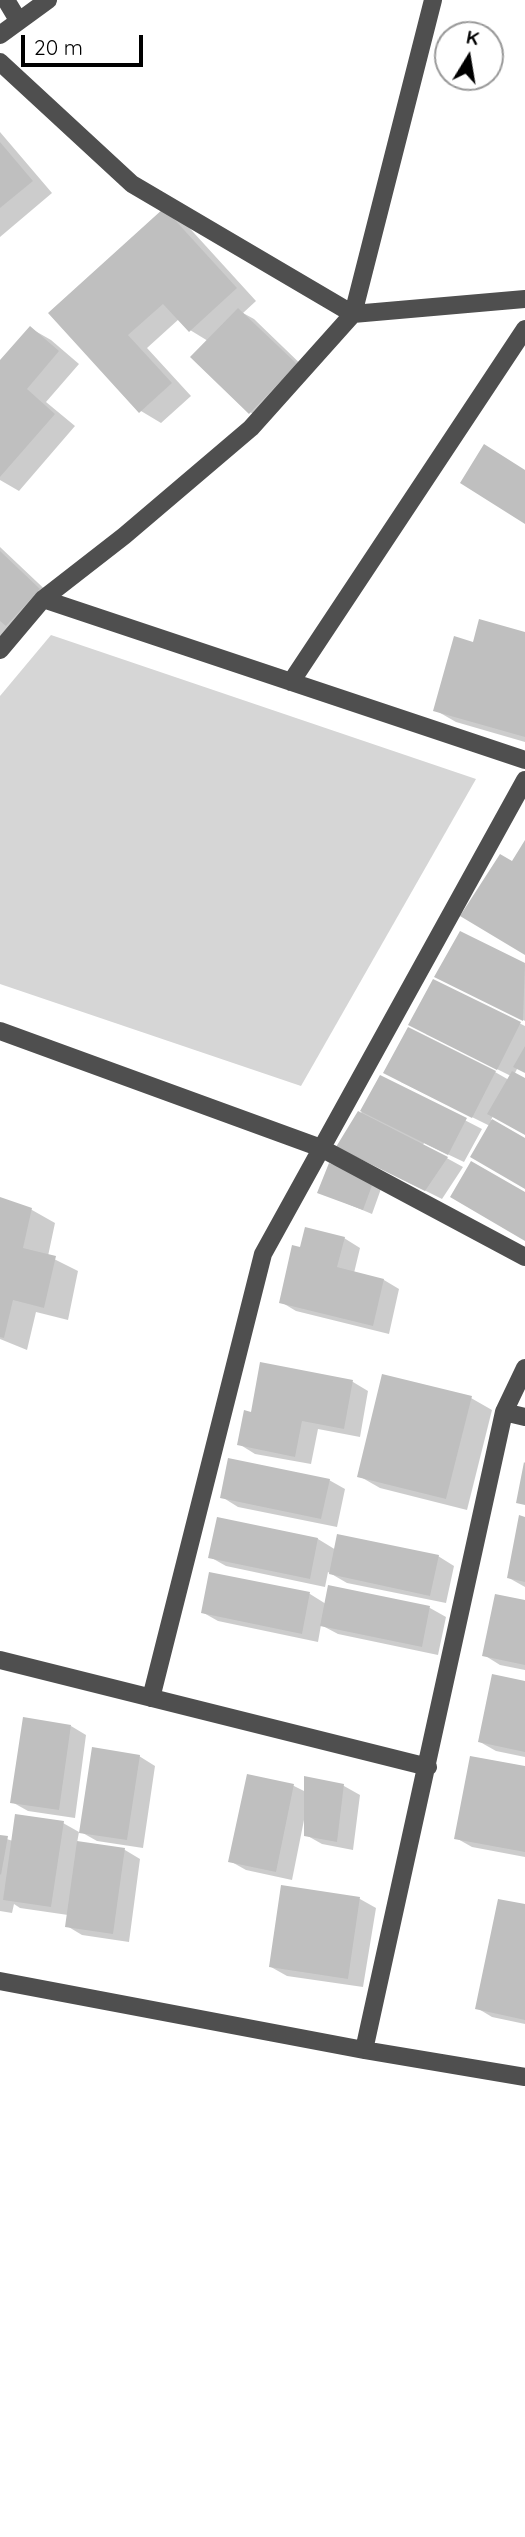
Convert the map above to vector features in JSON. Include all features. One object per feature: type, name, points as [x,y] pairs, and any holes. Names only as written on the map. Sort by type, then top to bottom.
[{"type":"street","points":[[6,0],[18,20]]},
{"type":"street","points":[[0,35],[48,0]]},
{"type":"street","points":[[0,650],[43,599],[124,536],[251,428],[353,314],[433,0]]},
{"type":"street","points":[[0,62],[132,184],[353,314],[525,299]]},
{"type":"street","points":[[291,682],[525,330]]},
{"type":"street","points":[[43,599],[525,760]]},
{"type":"street","points":[[150,1698],[263,1254],[525,780]]},
{"type":"street","points":[[0,1031],[321,1148],[525,1257]]},
{"type":"street","points":[[364,2050],[504,1412],[525,1368]]},
{"type":"street","points":[[504,1412],[525,1417]]},
{"type":"street","points":[[0,1660],[428,1767]]},
{"type":"street","points":[[0,1981],[364,2050],[525,2077]]},
{"type":"shaded area","points":[[51,635],[476,779],[301,1086],[0,984],[0,696]]},
{"type":"building","points":[[0,142],[33,181],[0,208]]},
{"type":"building","points":[[164,208],[237,288],[189,332],[163,304],[128,335],[172,383],[139,413],[48,313]]},
{"type":"building","points":[[238,308],[297,364],[249,414],[190,357]]},
{"type":"building","points":[[30,326],[59,351],[27,389],[55,414],[0,477],[0,360]]},
{"type":"building","points":[[484,444],[525,470],[525,524],[460,483]]},
{"type":"building","points":[[0,551],[40,589],[6,626],[0,621]]},
{"type":"building","points":[[479,619],[525,632],[525,737],[433,711],[454,636],[473,642]]},
{"type":"building","points":[[525,840],[525,955],[460,916],[500,854],[512,861]]},
{"type":"building","points":[[460,931],[525,963],[523,1021],[434,977]]},
{"type":"building","points":[[433,979],[521,1022],[497,1070],[408,1025]]},
{"type":"building","points":[[408,1027],[496,1071],[472,1118],[383,1073]]},
{"type":"building","points":[[525,1046],[525,1073],[513,1067]]},
{"type":"building","points":[[512,1071],[525,1078],[525,1135],[487,1114]]},
{"type":"building","points":[[380,1075],[467,1118],[448,1155],[360,1111]]},
{"type":"building","points":[[358,1111],[448,1157],[425,1191],[336,1147]]},
{"type":"building","points":[[492,1119],[525,1138],[525,1189],[470,1157]]},
{"type":"building","points":[[471,1161],[525,1192],[525,1241],[450,1197]]},
{"type":"building","points":[[329,1163],[374,1180],[363,1210],[317,1193]]},
{"type":"building","points":[[0,1197],[32,1208],[23,1248],[56,1256],[44,1308],[13,1300],[4,1338],[0,1337]]},
{"type":"building","points":[[305,1227],[345,1237],[337,1267],[384,1279],[373,1326],[279,1303],[292,1245],[300,1247]]},
{"type":"building","points":[[260,1362],[353,1380],[344,1429],[302,1421],[295,1457],[237,1445],[244,1410],[251,1412]]},
{"type":"building","points":[[382,1374],[472,1396],[446,1499],[357,1477]]},
{"type":"building","points":[[228,1458],[330,1479],[321,1519],[220,1498]]},
{"type":"building","points":[[525,1463],[525,1505],[516,1503]]},
{"type":"building","points":[[519,1515],[525,1517],[525,1582],[507,1578]]},
{"type":"building","points":[[217,1517],[318,1538],[310,1579],[208,1558]]},
{"type":"building","points":[[337,1534],[439,1555],[430,1596],[329,1574]]},
{"type":"building","points":[[209,1572],[310,1592],[302,1634],[201,1613]]},
{"type":"building","points":[[328,1585],[430,1606],[422,1647],[320,1626]]},
{"type":"building","points":[[495,1594],[525,1600],[525,1665],[482,1656]]},
{"type":"building","points":[[492,1674],[525,1681],[525,1752],[478,1742]]},
{"type":"building","points":[[23,1717],[71,1725],[59,1810],[10,1803]]},
{"type":"building","points":[[92,1747],[140,1755],[127,1840],[79,1833]]},
{"type":"building","points":[[470,1756],[525,1766],[525,1852],[454,1839]]},
{"type":"building","points":[[247,1774],[294,1784],[276,1872],[228,1862]]},
{"type":"building","points":[[304,1776],[344,1784],[337,1842],[304,1836]]},
{"type":"building","points":[[15,1814],[64,1821],[51,1907],[3,1900]]},
{"type":"building","points":[[0,1835],[8,1836],[1,1875],[0,1874]]},
{"type":"building","points":[[77,1841],[125,1848],[113,1934],[65,1927]]},
{"type":"building","points":[[281,1885],[360,1897],[348,1979],[269,1967]]},
{"type":"building","points":[[498,1899],[525,1904],[525,2020],[475,2009]]}]
